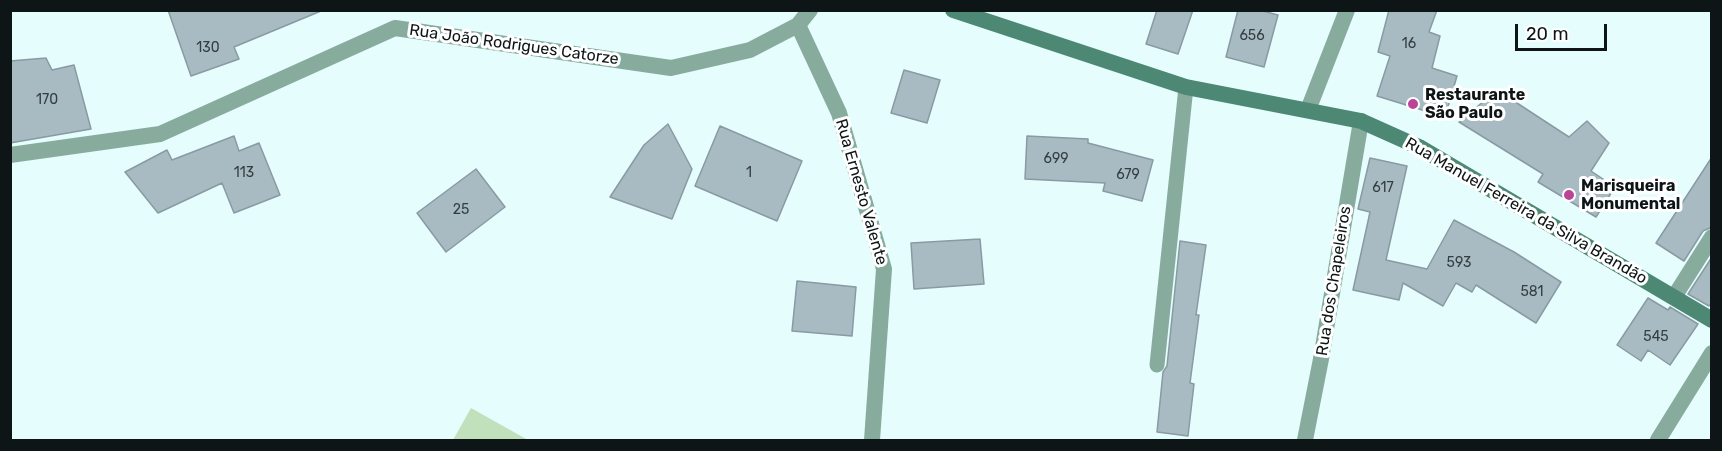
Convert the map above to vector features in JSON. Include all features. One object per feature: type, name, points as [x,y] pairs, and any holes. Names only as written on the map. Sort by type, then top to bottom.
[{"type":"main road","name":"Rua Manuel Ferreira da Silva Brandão","points":[[953,10],[1186,87],[1360,121],[1419,147],[1712,320]]},
{"type":"street","name":"Rua João Rodrigues Catorze","points":[[10,155],[160,134],[395,27],[671,68],[750,50],[798,25],[810,10]]},
{"type":"street","points":[[1308,110],[1347,10]]},
{"type":"street","name":"Rua Ernesto Valente","points":[[798,25],[839,113],[884,269],[872,441]]},
{"type":"street","name":"Rua dos Chapeleiros","points":[[1305,441],[1321,359],[1360,121]]},
{"type":"street","points":[[1674,297],[1712,237]]},
{"type":"street","points":[[1658,441],[1712,353]]},
{"type":"lane","points":[[1156,365],[1186,87]]},
{"type":"green space","points":[[471,408],[528,440],[453,440]]},
{"type":"building","points":[[168,10],[321,11],[234,47],[239,59],[191,76]]},
{"type":"building","points":[[1157,10],[1193,10],[1178,54],[1146,44]]},
{"type":"building","points":[[1238,10],[1259,10],[1278,15],[1264,67],[1226,57]]},
{"type":"building","points":[[1389,10],[1437,10],[1429,32],[1440,36],[1432,68],[1457,76],[1445,117],[1377,96],[1390,56],[1378,52]]},
{"type":"building","points":[[46,58],[52,70],[74,65],[91,129],[10,143],[10,61]]},
{"type":"building","points":[[904,70],[940,80],[927,123],[891,113]]},
{"type":"building","points":[[1497,90],[1569,137],[1587,121],[1609,143],[1591,171],[1615,187],[1596,217],[1538,182],[1543,174],[1459,122]]},
{"type":"building","points":[[668,124],[692,169],[672,219],[610,197],[644,145]]},
{"type":"building","points":[[720,126],[802,161],[777,221],[695,186]]},
{"type":"building","points":[[234,136],[239,151],[259,143],[280,195],[234,213],[222,183],[158,213],[125,172],[167,150],[172,160]]},
{"type":"building","points":[[1027,136],[1088,139],[1088,143],[1153,160],[1142,201],[1103,191],[1105,183],[1025,179]]},
{"type":"building","points":[[1712,157],[1712,227],[1703,231],[1684,261],[1656,243]]},
{"type":"building","points":[[1370,158],[1407,166],[1386,260],[1427,269],[1454,220],[1514,252],[1561,282],[1536,323],[1476,285],[1472,292],[1456,283],[1443,306],[1403,283],[1399,300],[1353,290],[1370,212],[1358,209]]},
{"type":"building","points":[[476,169],[505,207],[446,252],[417,213]]},
{"type":"building","points":[[980,239],[984,284],[914,289],[911,243]]},
{"type":"building","points":[[1180,241],[1206,245],[1196,315],[1199,315],[1190,383],[1194,384],[1188,436],[1157,432],[1163,372],[1167,366]]},
{"type":"building","points":[[1712,257],[1712,303],[1709,306],[1688,294]]},
{"type":"building","points":[[797,281],[856,287],[852,336],[792,331]]},
{"type":"building","points":[[1648,298],[1668,310],[1670,307],[1698,324],[1670,365],[1648,350],[1641,361],[1617,345]]},
{"type":"place","name":"Restaurante São Paulo","points":[[1413,104]]},
{"type":"place","name":"Marisqueira Monumental","points":[[1569,195]]}]
